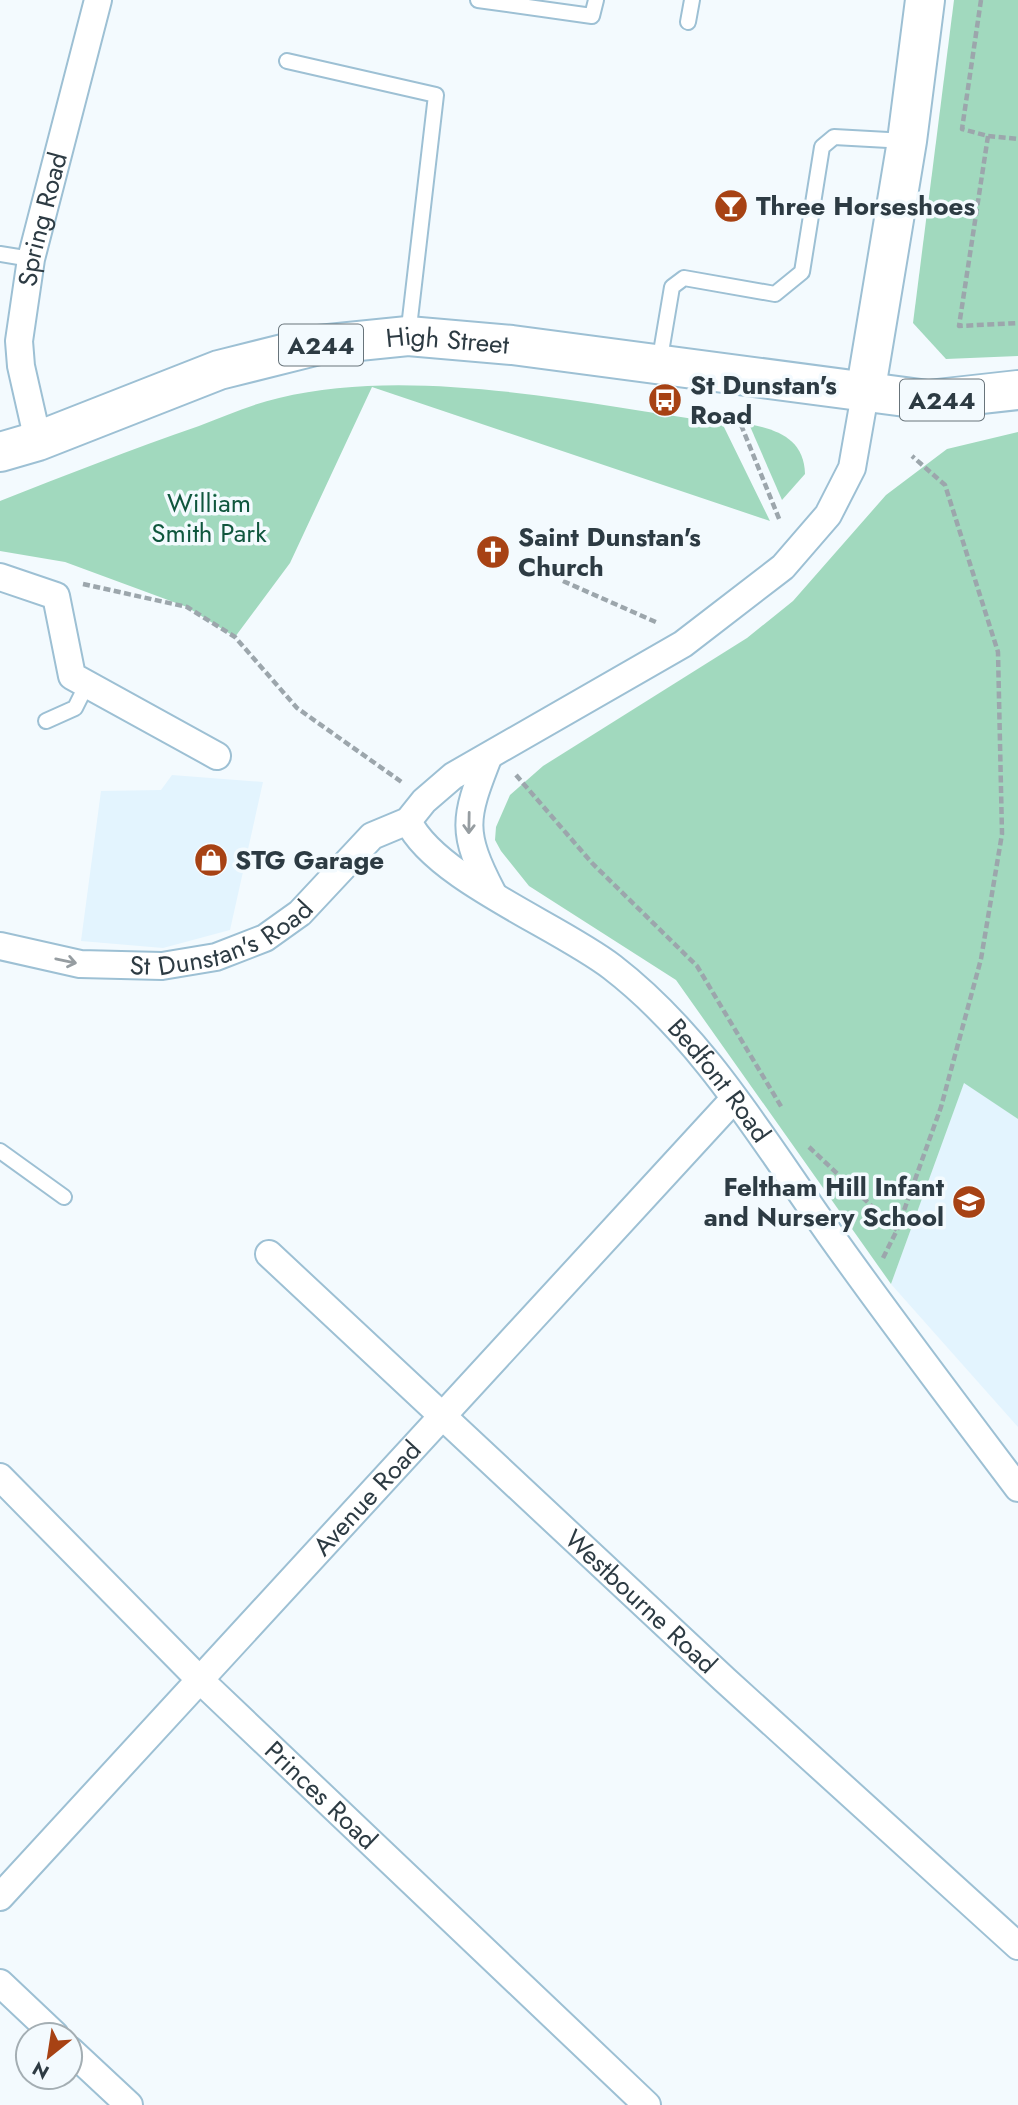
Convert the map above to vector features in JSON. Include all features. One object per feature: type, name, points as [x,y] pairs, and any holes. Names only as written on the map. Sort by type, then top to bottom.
[{"type":"main road","points":[[865,394],[906,141],[925,0]]},
{"type":"main road","name":"High Street","points":[[0,452],[38,441],[219,370],[319,345],[408,337],[512,345],[865,394]]},
{"type":"main road","name":"A244","points":[[865,394],[940,401],[1018,390]]},
{"type":"street","name":"Spring Road","points":[[38,441],[21,366],[19,341],[31,259],[98,0]]},
{"type":"street","name":"St Dunstan's Road","points":[[0,946],[80,964],[162,966],[216,957],[265,938],[300,913],[372,836],[416,811],[453,776],[683,644],[783,567],[828,515],[852,468],[865,394]]},
{"type":"street","points":[[0,577],[56,596],[72,676],[217,756]]},
{"type":"street","points":[[492,756],[470,803],[467,828],[475,859],[493,893]]},
{"type":"street","points":[[416,811],[424,846],[493,893]]},
{"type":"street","name":"Bedfont Road","points":[[493,893],[609,965],[645,993],[697,1049],[868,1289],[1018,1488]]},
{"type":"street","name":"Avenue Road","points":[[0,1897],[734,1099]]},
{"type":"street","name":"Westbourne Road","points":[[269,1254],[441,1417],[1018,1946]]},
{"type":"street","name":"Princes Road","points":[[0,1477],[200,1679],[647,2105]]},
{"type":"street","points":[[0,1983],[40,2021]]},
{"type":"street","points":[[84,2063],[129,2105]]},
{"type":"lane","points":[[478,0],[592,16],[596,0]]},
{"type":"lane","points":[[688,22],[692,0]]},
{"type":"lane","points":[[287,61],[436,96],[408,337]]},
{"type":"lane","points":[[658,365],[672,287],[684,278],[775,294],[802,272],[822,147],[834,137],[906,141]]},
{"type":"lane","points":[[0,254],[31,259]]},
{"type":"lane","points":[[46,721],[75,708],[87,684]]},
{"type":"lane","points":[[0,1151],[64,1197]]},
{"type":"path","points":[[981,0],[962,129],[988,136],[1018,139]]},
{"type":"path","points":[[988,136],[959,326],[1018,323]]},
{"type":"path","points":[[737,415],[780,522]]},
{"type":"path","points":[[868,1289],[897,1230],[941,1107],[981,960],[1002,834],[998,652],[945,485],[912,456]]},
{"type":"path","points":[[563,581],[659,623]]},
{"type":"path","points":[[56,596],[74,582],[187,607],[234,637],[297,709],[406,785],[416,811]]},
{"type":"path","points":[[492,756],[592,863],[697,966],[788,1118]]},
{"type":"path","points":[[803,1141],[897,1230]]},
{"type":"shaded area","points":[[172,775],[263,782],[230,930],[163,948],[81,941],[101,791],[161,790]]},
{"type":"shaded area","name":"Feltham Hill Infant and Nursery School","points":[[964,1082],[1018,1119],[1018,1427],[891,1284]]},
{"type":"green space","points":[[954,0],[1018,0],[1018,356],[946,359],[913,323]]},
{"type":"green space","name":"William Smith Park","points":[[386,385],[500,391],[722,423],[770,521],[372,387],[290,563],[235,637],[187,607],[65,562],[0,551],[0,501],[259,404],[331,389]]},
{"type":"green space","points":[[749,424],[779,433],[788,438],[800,452],[805,474],[782,500]]},
{"type":"green space","points":[[1018,432],[1018,1119],[964,1083],[891,1284],[676,980],[529,886],[501,851],[495,840],[496,827],[510,795],[543,766],[747,638],[793,601],[886,495],[947,449]]},
{"type":"place","name":"Three Horseshoes","points":[[731,206]]},
{"type":"place","name":"St Dunstan's Road","points":[[665,400]]},
{"type":"place","name":"Saint Dunstan's Church","points":[[493,552]]},
{"type":"place","name":"STG Garage","points":[[211,860]]},
{"type":"place","name":"Feltham Hill Infant and Nursery School","points":[[969,1202]]}]
